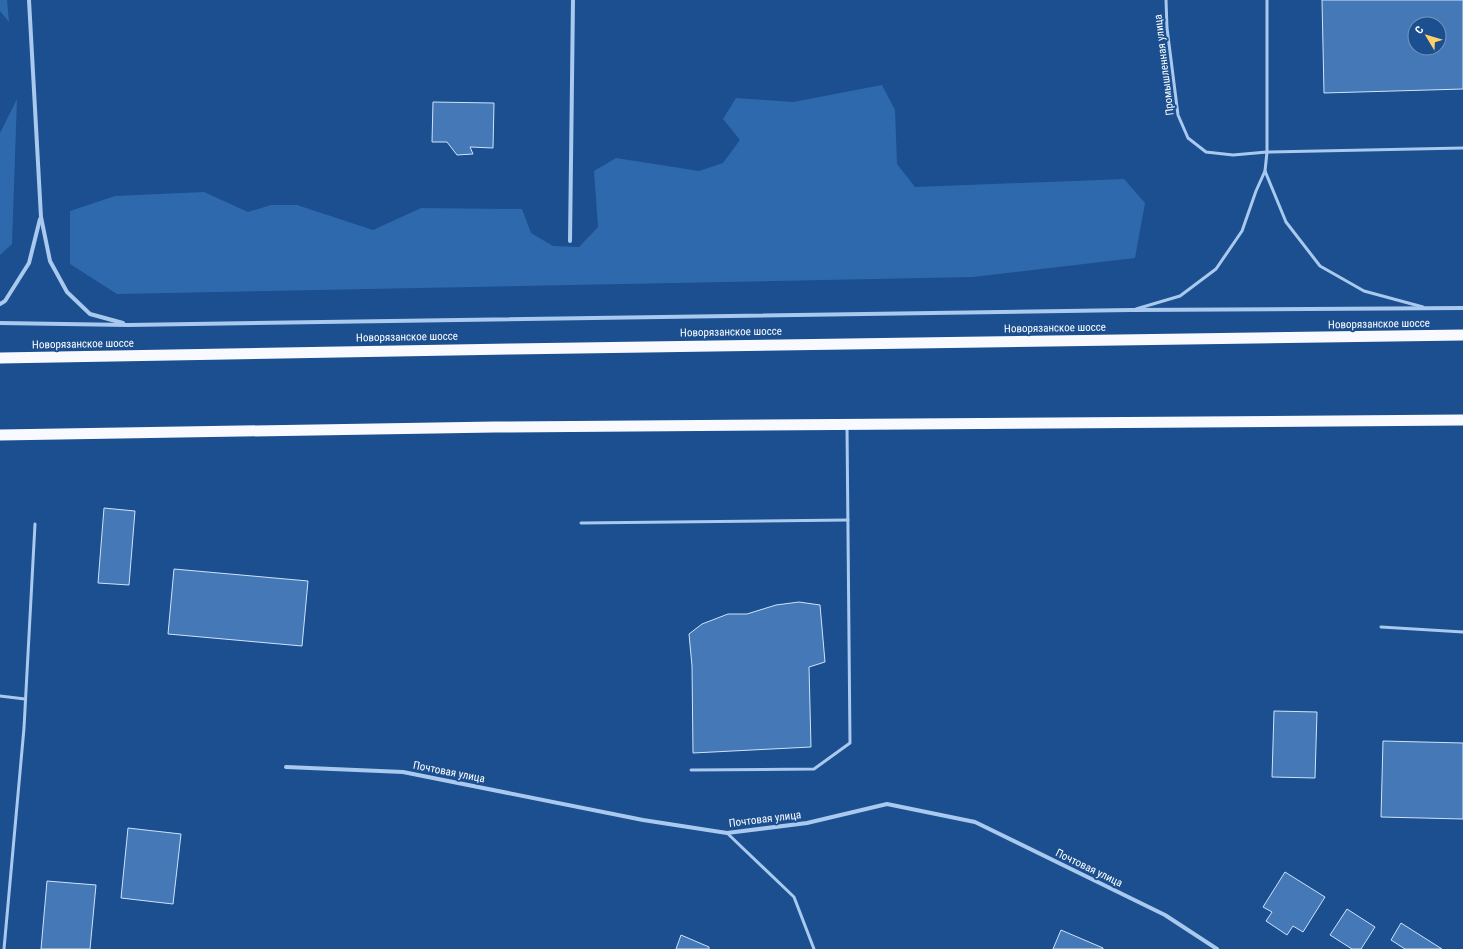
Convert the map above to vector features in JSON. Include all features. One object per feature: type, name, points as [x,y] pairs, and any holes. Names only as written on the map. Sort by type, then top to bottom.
[{"type":"highway","name":"Новорязанское шоссе","points":[[0,358],[512,348],[1463,335]]},
{"type":"highway","points":[[0,435],[495,427],[1463,420]]},
{"type":"street","points":[[29,0],[41,217],[50,261],[67,292],[90,314],[128,325]]},
{"type":"street","points":[[570,241],[573,0]]},
{"type":"street","points":[[0,304],[5,301],[29,263],[41,217]]},
{"type":"street","points":[[0,323],[128,325],[1131,310],[1423,307],[1463,308]]},
{"type":"street","name":"Почтовая улица","points":[[286,767],[403,772],[643,820],[727,833],[807,823],[887,804],[975,822],[1165,915],[1216,949]]},
{"type":"lane","name":"Промышленная улица","points":[[1166,0],[1166,28],[1178,115],[1188,138],[1206,152],[1234,155],[1267,152],[1463,148]]},
{"type":"lane","points":[[1131,310],[1180,296],[1216,269],[1242,231],[1256,191],[1265,171],[1267,152],[1267,0]]},
{"type":"lane","points":[[1265,171],[1286,222],[1320,266],[1364,291],[1423,307]]},
{"type":"lane","points":[[691,770],[814,769],[850,743],[848,425]]},
{"type":"lane","points":[[581,523],[848,520]]},
{"type":"lane","points":[[4,949],[24,728],[34,524]]},
{"type":"lane","points":[[1381,627],[1463,632]]},
{"type":"lane","points":[[0,696],[25,699]]},
{"type":"lane","points":[[727,833],[794,897],[814,949]]},
{"type":"shaded area","points":[[0,0],[7,0],[9,22],[0,11]]},
{"type":"shaded area","points":[[882,85],[895,110],[897,164],[915,187],[1124,179],[1145,203],[1135,258],[973,277],[117,294],[70,264],[70,211],[115,196],[204,192],[248,212],[271,205],[297,205],[373,230],[421,208],[522,209],[531,233],[553,246],[579,247],[598,227],[594,171],[616,158],[699,171],[723,163],[740,140],[723,119],[736,98],[793,102]]},
{"type":"shaded area","points":[[17,99],[12,244],[0,255],[0,133]]},
{"type":"building","points":[[1322,0],[1463,0],[1463,89],[1324,93]]},
{"type":"building","points":[[433,102],[494,103],[493,148],[470,147],[473,154],[457,155],[447,142],[432,142]]},
{"type":"building","points":[[104,508],[135,511],[129,585],[98,583]]},
{"type":"building","points":[[174,569],[308,581],[302,646],[168,634]]},
{"type":"building","points":[[799,602],[820,605],[825,662],[809,667],[811,747],[693,753],[692,666],[689,634],[702,624],[728,614],[747,614],[776,605]]},
{"type":"building","points":[[1274,711],[1317,712],[1315,778],[1272,777]]},
{"type":"building","points":[[1383,741],[1463,743],[1463,819],[1381,817]]},
{"type":"building","points":[[128,828],[181,834],[173,904],[121,898]]},
{"type":"building","points":[[1285,872],[1325,897],[1303,932],[1293,926],[1287,935],[1266,921],[1272,912],[1263,907]]},
{"type":"building","points":[[47,881],[96,885],[90,949],[41,949]]},
{"type":"building","points":[[1347,909],[1375,927],[1361,949],[1352,949],[1330,935]]},
{"type":"building","points":[[1401,923],[1442,949],[1405,949],[1391,940]]},
{"type":"building","points":[[1061,930],[1103,948],[1103,949],[1053,949]]},
{"type":"building","points":[[681,935],[709,947],[709,949],[676,949]]}]
